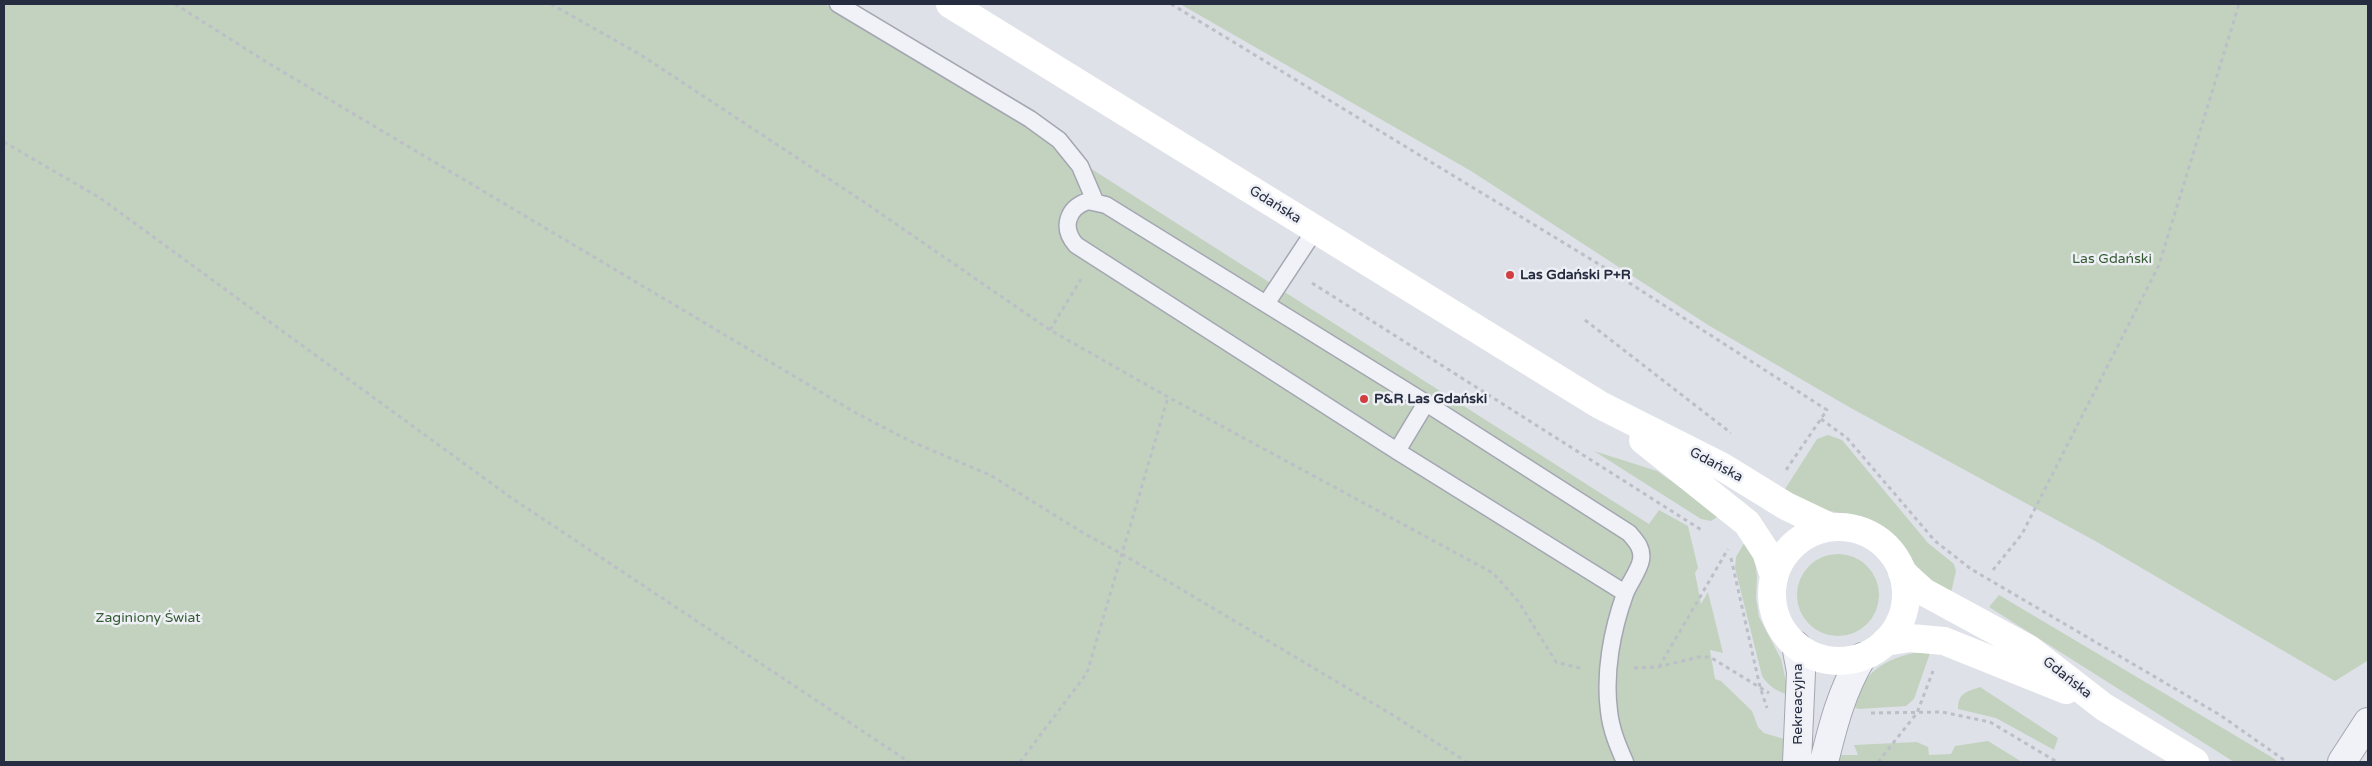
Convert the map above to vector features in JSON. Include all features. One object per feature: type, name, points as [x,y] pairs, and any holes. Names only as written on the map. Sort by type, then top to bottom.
[{"type":"main road","name":"Gdańska","points":[[950,4],[1600,405],[1721,466],[1786,506],[1830,528]]},
{"type":"main road","name":"Gdańska","points":[[1600,405],[1747,523],[1766,552],[1774,576]]},
{"type":"main road","points":[[1845,527],[1860,530],[1886,546],[1902,572],[1906,590],[1904,610],[1897,627],[1885,642],[1862,657],[1845,661],[1828,660],[1811,655],[1796,645],[1783,631],[1775,614],[1772,594],[1774,576],[1782,558],[1795,543],[1811,532],[1845,527]]},
{"type":"main road","name":"Gdańska","points":[[1902,572],[1924,592],[2029,649],[2104,707],[2195,762]]},
{"type":"main road","name":"Gdańska","points":[[1885,642],[1910,638],[1944,641],[2028,674],[2104,707]]},
{"type":"street","name":"Rekreacyjna","points":[[1796,645],[1801,672],[1797,762]]},
{"type":"street","points":[[1824,762],[1836,712],[1850,676],[1862,657]]},
{"type":"street","points":[[2342,762],[2368,722]]},
{"type":"lane","points":[[838,4],[1030,119],[1060,140],[1080,166],[1094,201]]},
{"type":"lane","points":[[1625,594],[1095,257],[1071,239],[1067,224],[1068,217],[1076,206],[1088,201],[1106,205],[1426,402],[1629,533],[1640,546],[1641,560],[1625,594],[1613,638],[1609,674],[1609,711],[1614,737],[1625,762]]},
{"type":"lane","points":[[1266,304],[1315,230]]},
{"type":"lane","points":[[1397,450],[1426,402]]},
{"type":"path","points":[[176,4],[268,63],[856,414],[910,441],[990,475],[1086,534],[1391,714],[1467,762]]},
{"type":"path","points":[[551,4],[641,55],[864,202],[1050,330],[1168,397],[1492,573],[1518,601],[1556,662],[1576,668]]},
{"type":"path","points":[[1171,4],[1620,277],[1827,410],[1783,474]]},
{"type":"path","points":[[1993,570],[2022,534],[2159,265],[2239,4]]},
{"type":"path","points":[[4,142],[100,198],[510,497],[909,762]]},
{"type":"path","points":[[1050,330],[1095,257]]},
{"type":"path","points":[[1290,269],[1708,534]]},
{"type":"path","points":[[1585,320],[1735,436]]},
{"type":"path","points":[[1020,762],[1087,674],[1168,397]]},
{"type":"path","points":[[1822,418],[1848,438],[1935,541],[1972,569],[2220,715],[2287,762]]},
{"type":"path","points":[[1636,667],[1658,667],[1698,657],[1710,657],[1760,687],[1729,548],[1722,544]]},
{"type":"path","points":[[1658,667],[1729,548]]},
{"type":"path","points":[[1878,762],[1916,713],[1934,667]]},
{"type":"path","points":[[1868,713],[1942,712],[1990,722],[2057,762]]},
{"type":"green space","name":"Zaginiony Świat","points":[[4,4],[825,4],[1024,126],[1649,524],[1659,510],[1688,526],[1698,568],[1695,573],[1701,604],[1708,592],[1723,653],[1710,650],[1715,679],[1721,681],[1752,711],[1758,727],[1764,733],[1838,755],[1858,755],[1854,745],[1917,742],[1928,747],[1929,755],[1951,754],[1955,746],[1988,741],[2022,762],[4,762]]},
{"type":"green space","name":"Las Gdański","points":[[1180,4],[2368,4],[2367,661],[2335,681],[2097,542],[1849,407],[1708,325],[1471,171]]},
{"type":"green space","points":[[1828,435],[1842,440],[1928,543],[1954,564],[1956,571],[1951,593],[1923,575],[1900,542],[1884,527],[1867,519],[1814,507],[1785,489],[1817,439]]},
{"type":"green space","points":[[1594,451],[1657,471],[1720,515],[1711,521],[1701,519]]},
{"type":"green space","points":[[1746,540],[1755,559],[1757,577],[1756,598],[1759,617],[1781,659],[1789,695],[1774,688],[1762,676],[1735,568],[1736,557]]},
{"type":"green space","points":[[1838,554],[1854,557],[1867,566],[1876,579],[1879,595],[1876,611],[1867,624],[1854,633],[1838,636],[1822,633],[1809,624],[1800,611],[1797,595],[1800,579],[1809,566],[1822,557]]},
{"type":"green space","points":[[1999,595],[2278,762],[2234,762],[1989,607]]},
{"type":"green space","points":[[1913,653],[1930,653],[1914,699],[1906,706],[1859,709],[1851,706],[1862,685],[1874,671],[1882,665]]},
{"type":"green space","points":[[1980,687],[2058,738],[2054,750],[1996,718],[1958,709],[1961,696]]},
{"type":"place","name":"Las Gdański P+R","points":[[1510,275]]},
{"type":"place","name":"P&R Las Gdański","points":[[1364,399]]}]
